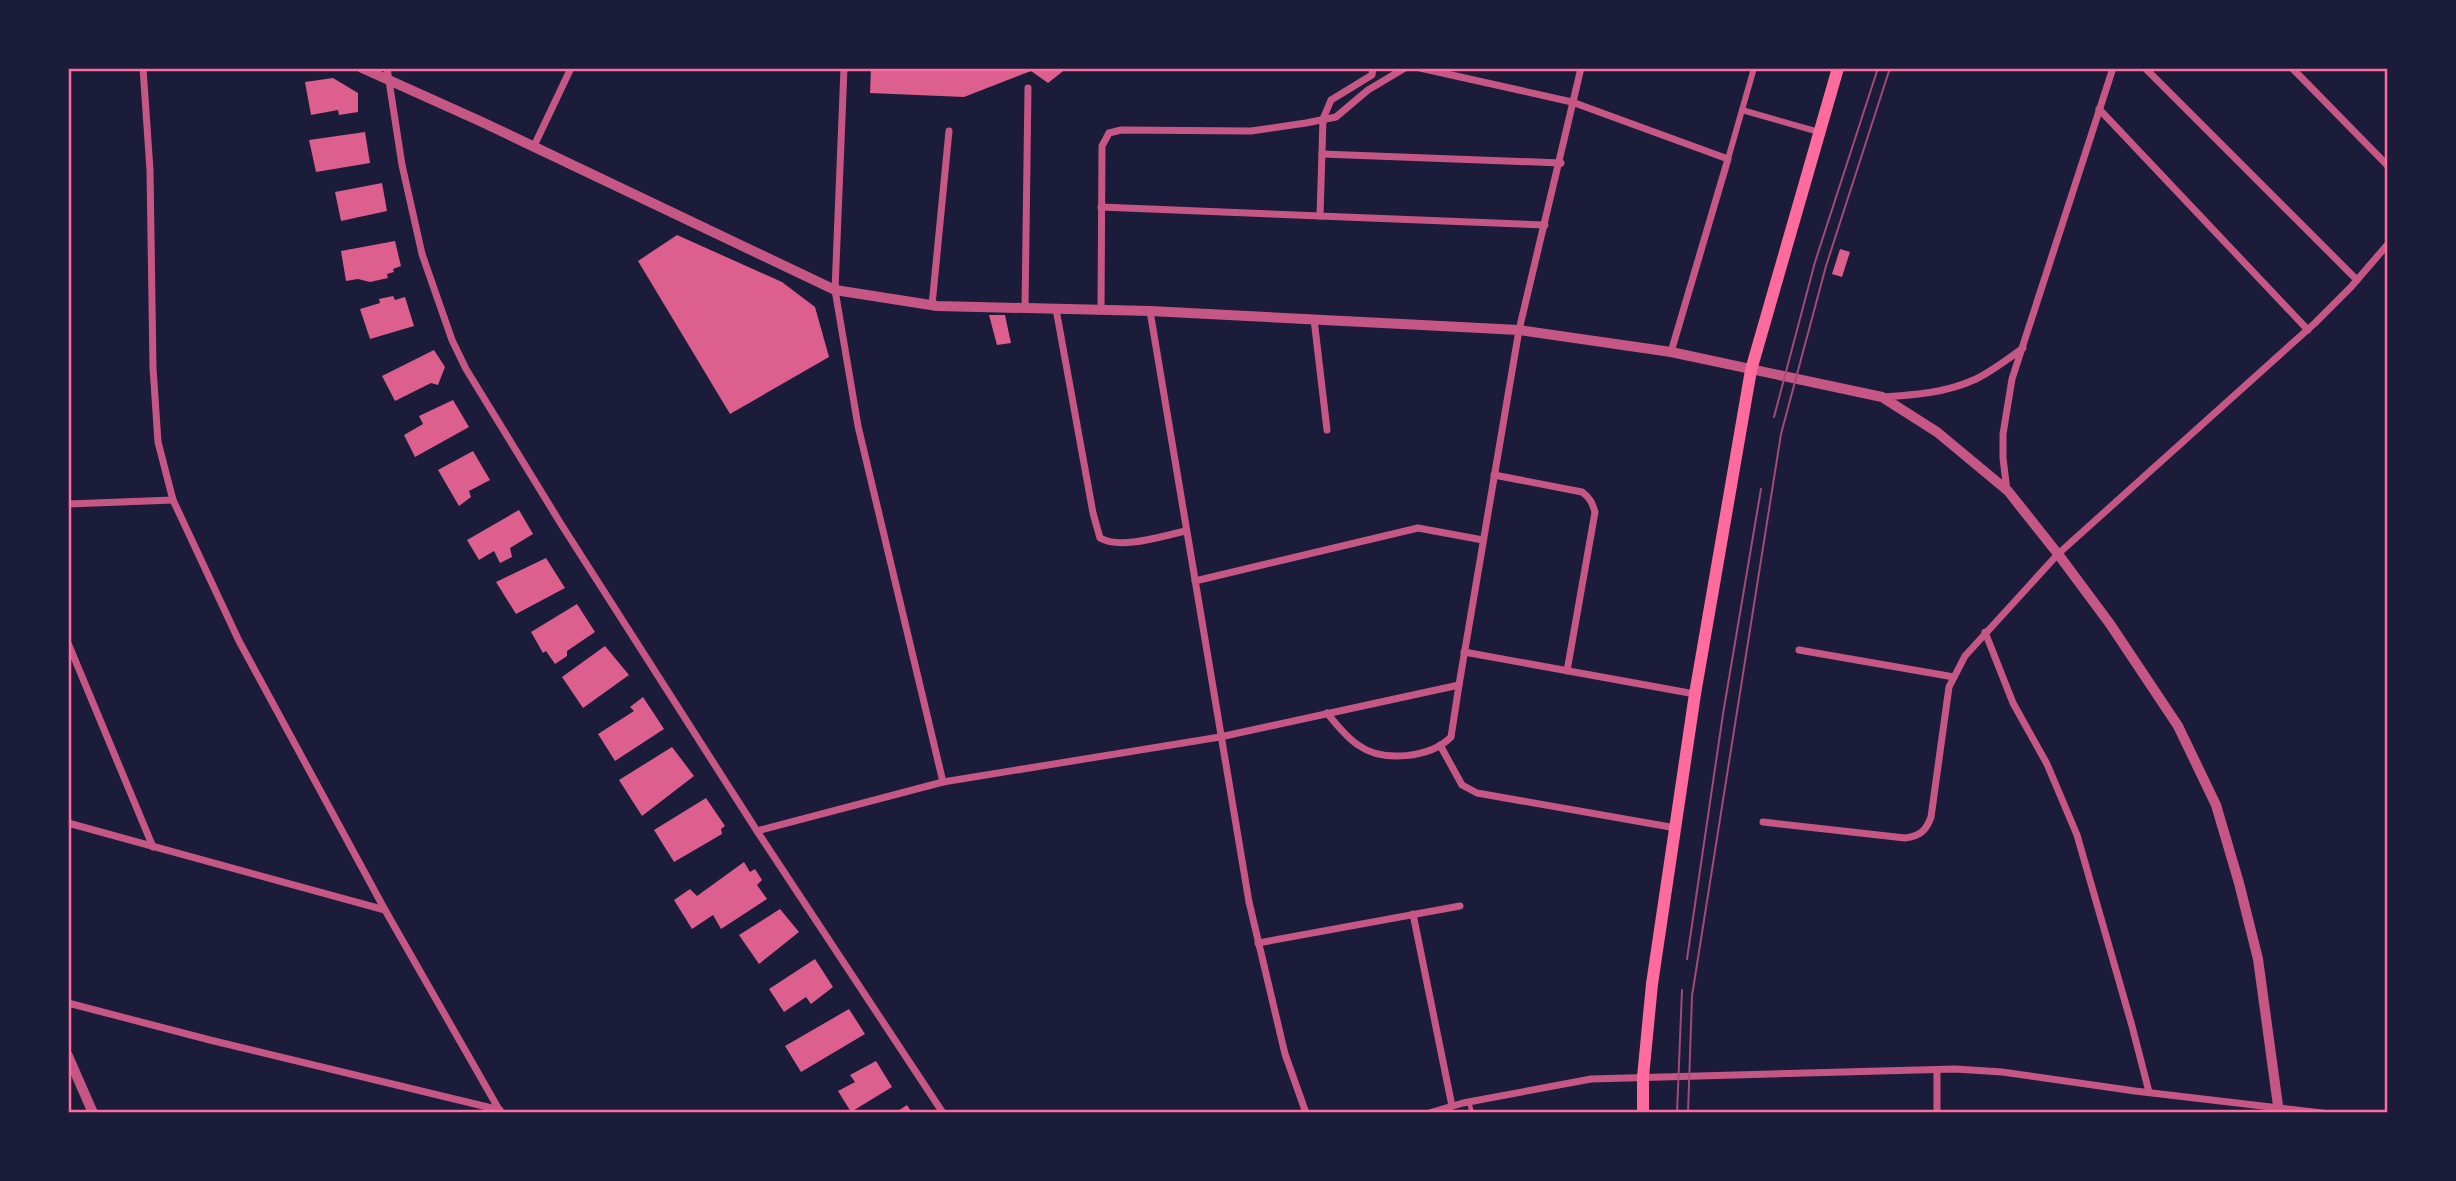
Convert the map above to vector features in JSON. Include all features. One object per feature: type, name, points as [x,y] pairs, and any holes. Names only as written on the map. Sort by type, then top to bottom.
[{"type":"main road","points":[[1643,1113],[1643,1077],[1652,984],[1695,694],[1751,370],[1838,68]]},
{"type":"street","points":[[143,68],[150,170],[153,381],[158,442],[173,500],[239,641],[385,910],[500,1112]]},
{"type":"street","points":[[362,68],[388,73],[835,290],[932,305],[1150,311],[1519,330],[1671,352],[1882,397],[1925,394],[1952,388],[1977,379],[2023,348]]},
{"type":"street","points":[[534,146],[571,68]]},
{"type":"street","points":[[844,68],[835,290],[858,426],[943,782]]},
{"type":"street","points":[[1320,216],[1323,119],[1331,100],[1372,75],[1373,68]]},
{"type":"street","points":[[1101,310],[1102,146],[1109,133],[1121,130],[1251,131],[1336,117],[1368,90],[1405,68]]},
{"type":"street","points":[[1420,68],[1572,102],[1728,159]]},
{"type":"street","points":[[1327,713],[1358,746],[1387,755],[1412,755],[1440,745],[1451,737],[1519,330],[1581,68]]},
{"type":"street","points":[[1671,352],[1754,68]]},
{"type":"street","points":[[2146,68],[2357,280]]},
{"type":"street","points":[[2292,68],[2388,166]]},
{"type":"street","points":[[2008,491],[2003,433],[2011,379],[2110,70]]},
{"type":"street","points":[[388,73],[402,165],[422,254],[452,340],[466,369],[561,524],[757,831],[943,1113]]},
{"type":"street","points":[[1025,308],[1028,88]]},
{"type":"street","points":[[2099,109],[2308,330]]},
{"type":"street","points":[[1742,110],[1819,132]]},
{"type":"street","points":[[932,305],[949,131]]},
{"type":"street","points":[[1322,154],[1560,163]]},
{"type":"street","points":[[1101,206],[1545,225]]},
{"type":"street","points":[[1763,822],[1905,838],[1918,836],[1927,828],[1931,817],[1949,687],[1965,656],[2058,554],[2308,330],[2388,244]]},
{"type":"street","points":[[1056,309],[1093,513],[1100,538],[1119,544],[1186,531]]},
{"type":"street","points":[[1150,311],[1249,902],[1285,1054],[1306,1113]]},
{"type":"street","points":[[1314,319],[1327,430]]},
{"type":"street","points":[[1882,397],[1937,432],[2008,491],[2110,624],[2178,726],[2216,805],[2258,959],[2279,1110]]},
{"type":"street","points":[[1494,475],[1582,492],[1590,498],[1593,505],[1595,512],[1567,671]]},
{"type":"street","points":[[68,504],[173,500]]},
{"type":"street","points":[[1195,581],[1418,528],[1483,540]]},
{"type":"street","points":[[1985,632],[2016,710],[2047,764],[2074,826],[2132,1026],[2148,1092]]},
{"type":"street","points":[[68,643],[153,847]]},
{"type":"street","points":[[1799,650],[1954,677]]},
{"type":"street","points":[[1464,652],[1695,694]]},
{"type":"street","points":[[757,831],[943,782],[1220,737],[1459,685]]},
{"type":"street","points":[[1440,745],[1462,785],[1477,793],[1676,828]]},
{"type":"street","points":[[68,822],[385,910]]},
{"type":"street","points":[[1258,943],[1460,906]]},
{"type":"street","points":[[1413,915],[1452,1106]]},
{"type":"street","points":[[68,1003],[500,1112]]},
{"type":"street","points":[[68,1056],[93,1113]]},
{"type":"street","points":[[1429,1113],[1469,1102],[1591,1079],[1937,1070],[2001,1072],[2279,1110],[2322,1113]]},
{"type":"street","points":[[1937,1070],[1937,1113]]},
{"type":"lane","points":[[1469,1102],[1472,1113]]},
{"type":"building","points":[[871,68],[1067,68],[1048,83],[1031,71],[964,97],[870,93]]},
{"type":"building","points":[[333,78],[358,93],[358,112],[339,115],[338,110],[311,115],[305,82]]},
{"type":"building","points":[[365,132],[370,163],[316,172],[309,140]]},
{"type":"building","points":[[382,183],[387,211],[341,221],[335,192]]},
{"type":"building","points":[[677,235],[782,282],[815,307],[829,357],[730,414],[638,261]]},
{"type":"building","points":[[395,241],[401,266],[387,274],[388,278],[370,282],[358,279],[346,281],[341,251]]},
{"type":"building","points":[[1840,249],[1850,252],[1842,277],[1832,274]]},
{"type":"building","points":[[393,296],[395,300],[405,297],[414,326],[370,339],[360,309],[380,303],[379,299]]},
{"type":"building","points":[[989,315],[1005,315],[1011,343],[997,345]]},
{"type":"building","points":[[434,350],[445,367],[438,385],[431,383],[395,401],[382,376]]},
{"type":"building","points":[[453,400],[469,427],[415,457],[404,435],[423,424],[419,416]]},
{"type":"building","points":[[473,451],[490,480],[469,491],[471,497],[459,506],[438,470]]},
{"type":"building","points":[[519,510],[533,534],[510,548],[512,557],[500,563],[494,551],[479,560],[467,540]]},
{"type":"building","points":[[546,558],[565,588],[516,614],[496,582]]},
{"type":"building","points":[[577,604],[595,632],[567,651],[567,656],[555,664],[546,651],[543,653],[531,632]]},
{"type":"building","points":[[605,646],[629,675],[583,708],[562,677]]},
{"type":"building","points":[[643,697],[664,729],[615,761],[598,734],[634,711],[630,707]]},
{"type":"building","points":[[672,747],[694,776],[642,816],[619,780]]},
{"type":"building","points":[[706,798],[725,826],[721,829],[722,834],[674,862],[654,830]]},
{"type":"building","points":[[744,862],[750,872],[755,869],[762,880],[757,885],[767,899],[721,929],[713,915],[692,929],[674,900],[690,889],[697,896]]},
{"type":"building","points":[[780,909],[799,932],[759,964],[739,935]]},
{"type":"building","points":[[815,959],[833,987],[811,1004],[806,997],[784,1012],[769,989]]},
{"type":"building","points":[[849,1009],[865,1034],[801,1072],[785,1046]]},
{"type":"building","points":[[876,1061],[892,1087],[851,1112],[838,1091],[855,1082],[850,1075]]},
{"type":"building","points":[[907,1105],[912,1113],[895,1113]]},
{"type":"tram line","points":[[1774,417],[1815,262],[1878,68]]},
{"type":"tram line","points":[[1688,1113],[1692,996],[1781,434],[1826,266],[1890,68]]},
{"type":"tram line","points":[[1687,959],[1723,714],[1761,489]]},
{"type":"tram line","points":[[1677,1113],[1682,990]]}]
